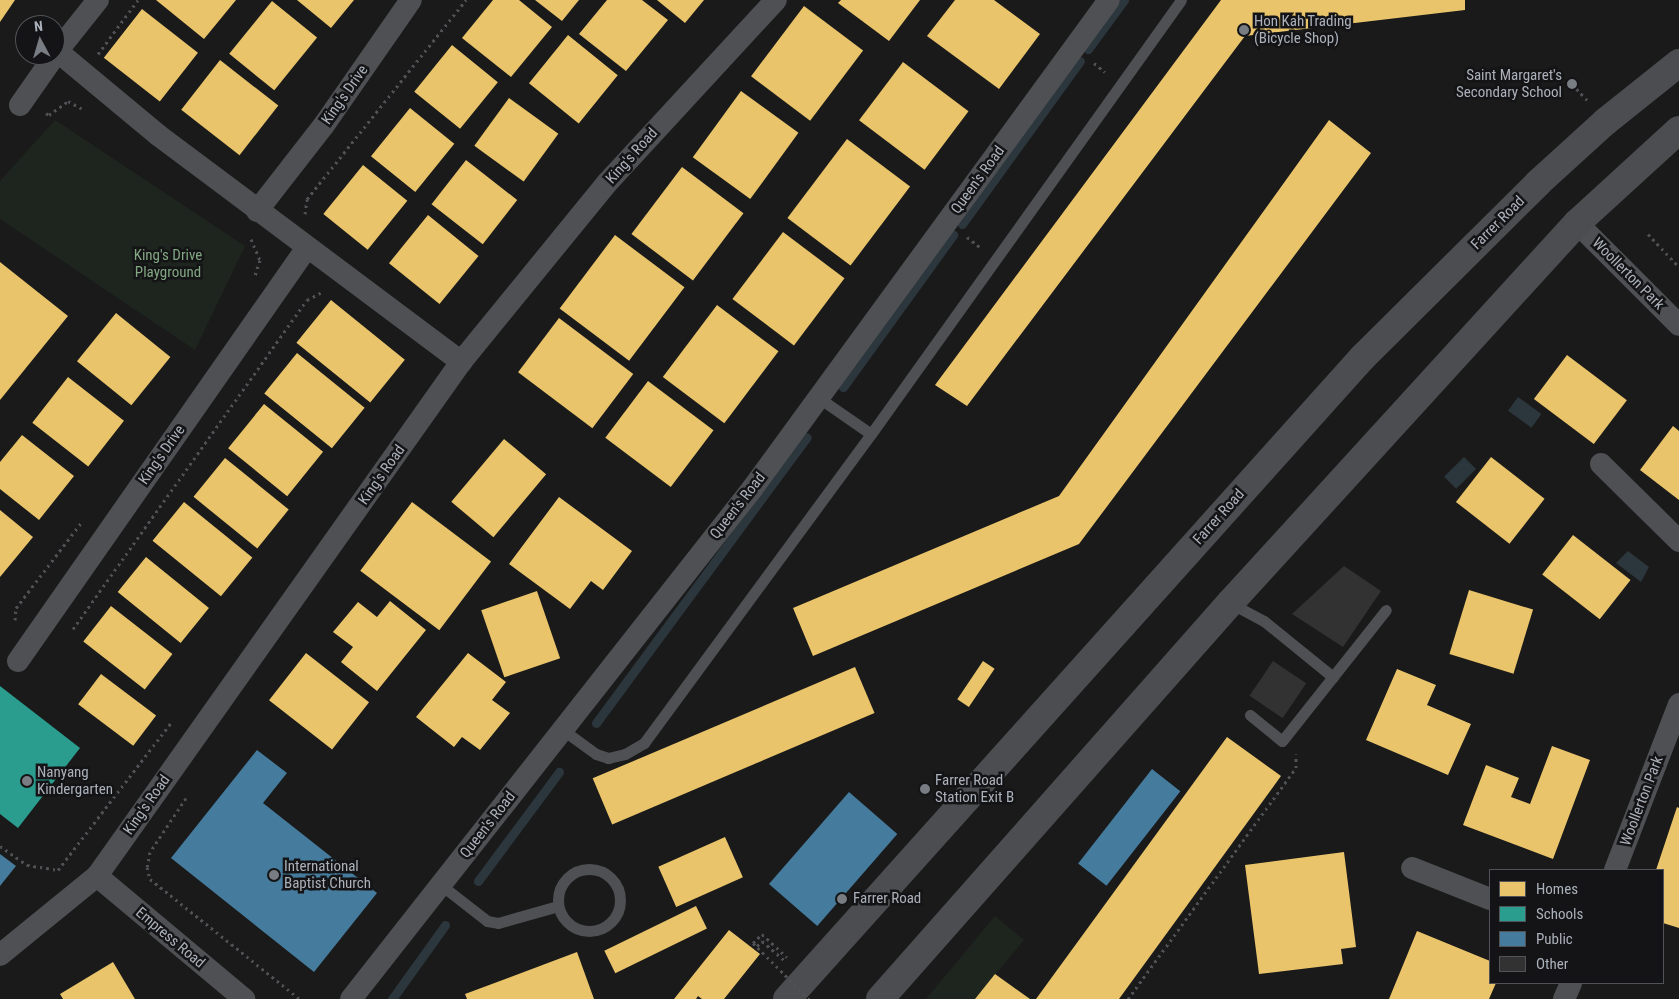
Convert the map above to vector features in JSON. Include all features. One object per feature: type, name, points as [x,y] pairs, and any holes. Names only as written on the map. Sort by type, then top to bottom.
[{"type":"highway","name":"Farrer Road","points":[[787,999],[1362,358],[1538,183],[1605,122],[1679,63]]},
{"type":"highway","points":[[880,999],[1230,603],[1577,223],[1679,130]]},
{"type":"street","points":[[65,41],[98,0]]},
{"type":"street","name":"King's Drive","points":[[256,211],[324,125],[411,0]]},
{"type":"street","name":"King's Road","points":[[0,955],[97,876],[461,362],[607,183],[776,0]]},
{"type":"street","name":"Queen's Road","points":[[351,999],[752,489],[1109,0]]},
{"type":"street","points":[[65,54],[158,135],[306,249],[461,362]]},
{"type":"street","points":[[22,103],[48,65]]},
{"type":"street","name":"Woollerton Park","points":[[1577,223],[1679,325]]},
{"type":"street","name":"King's Drive","points":[[24,653],[306,249]]},
{"type":"street","points":[[1601,464],[1679,541]]},
{"type":"street","name":"Woollerton Park","points":[[1615,869],[1679,704]]},
{"type":"street","points":[[1412,868],[1489,899]]},
{"type":"street","name":"Empress Road","points":[[97,876],[244,999]]},
{"type":"street","points":[[1564,999],[1571,984]]},
{"type":"lane","points":[[563,730],[596,754],[608,758],[625,754],[644,743],[871,434],[1182,0]]},
{"type":"lane","points":[[819,398],[871,434]]},
{"type":"lane","points":[[1230,603],[1264,621],[1333,677]]},
{"type":"lane","points":[[1250,716],[1282,741],[1386,610]]},
{"type":"lane","points":[[591,868],[612,878],[620,899],[613,920],[593,931],[571,925],[558,906],[558,895],[565,880],[579,870],[591,868]]},
{"type":"lane","points":[[441,885],[487,921],[498,923],[558,906]]},
{"type":"path","points":[[65,50],[96,57],[138,0]]},
{"type":"path","points":[[307,218],[304,211],[307,199],[466,0]]},
{"type":"path","points":[[1090,60],[1121,84]]},
{"type":"path","points":[[22,103],[49,115],[68,101],[75,102],[90,114]]},
{"type":"path","points":[[962,233],[997,258]]},
{"type":"path","points":[[1648,234],[1679,267]]},
{"type":"path","points":[[246,235],[254,241],[260,260],[252,283]]},
{"type":"path","points":[[70,631],[77,627],[307,300],[318,292],[328,291]]},
{"type":"path","points":[[24,653],[15,623],[16,608],[86,516]]},
{"type":"path","points":[[1128,999],[1296,768],[1296,722]]},
{"type":"path","points":[[189,794],[150,852],[147,867],[150,879],[300,999]]},
{"type":"path","points":[[0,846],[27,865],[97,876]]},
{"type":"path","points":[[756,946],[762,941],[786,959],[762,934],[753,943],[756,946],[809,999]]},
{"type":"green space","name":"King's Drive Playground","points":[[55,120],[245,246],[195,350],[0,219],[0,181]]},
{"type":"green space","points":[[995,916],[1024,940],[975,999],[926,999]]},
{"type":"shaded area","points":[[1518,397],[1541,414],[1531,428],[1508,411]]},
{"type":"shaded area","points":[[1464,457],[1476,469],[1456,489],[1444,477]]},
{"type":"shaded area","points":[[1628,551],[1649,567],[1641,582],[1616,563]]},
{"type":"building: Homes","points":[[0,0],[15,0],[0,22]]},
{"type":"building: Homes","points":[[156,0],[236,0],[204,39]]},
{"type":"building: Homes","points":[[297,0],[354,0],[331,28]]},
{"type":"building: Homes","points":[[493,0],[519,0],[552,27],[511,77],[462,38]]},
{"type":"building: Homes","points":[[535,0],[579,0],[562,21]]},
{"type":"building: Homes","points":[[607,0],[642,0],[668,20],[626,71],[579,34]]},
{"type":"building: Homes","points":[[657,0],[704,0],[685,23]]},
{"type":"building: Homes","points":[[841,0],[920,0],[889,41],[838,3]]},
{"type":"building: Homes","points":[[955,0],[994,0],[1040,34],[999,89],[927,36]]},
{"type":"building: Homes","points":[[1221,0],[1465,0],[1465,10],[1245,36],[967,406],[935,385]]},
{"type":"building: Homes","points":[[272,1],[317,38],[274,90],[229,54]]},
{"type":"building: Homes","points":[[804,6],[863,51],[810,121],[751,76]]},
{"type":"building: Homes","points":[[142,9],[198,53],[160,102],[104,58]]},
{"type":"building: Homes","points":[[568,35],[618,75],[579,123],[529,83]]},
{"type":"building: Homes","points":[[452,45],[498,82],[460,129],[414,92]]},
{"type":"building: Homes","points":[[220,60],[278,106],[240,155],[181,110]]},
{"type":"building: Homes","points":[[903,62],[968,111],[925,170],[859,120]]},
{"type":"building: Homes","points":[[741,91],[798,133],[750,199],[693,157]]},
{"type":"building: Homes","points":[[509,98],[558,134],[524,182],[474,146]]},
{"type":"building: Homes","points":[[410,108],[454,144],[415,192],[371,156]]},
{"type":"building: Homes","points":[[1329,120],[1371,153],[1079,544],[813,656],[793,608],[1059,496]]},
{"type":"building: Homes","points":[[847,139],[910,187],[851,266],[787,218]]},
{"type":"building: Homes","points":[[466,160],[517,200],[483,244],[432,204]]},
{"type":"building: Homes","points":[[363,165],[407,201],[368,250],[323,214]]},
{"type":"building: Homes","points":[[682,167],[743,213],[693,280],[631,234]]},
{"type":"building: Homes","points":[[428,215],[479,256],[439,304],[389,263]]},
{"type":"building: Homes","points":[[783,232],[844,278],[794,345],[732,299]]},
{"type":"building: Homes","points":[[615,235],[684,287],[629,361],[560,308]]},
{"type":"building: Homes","points":[[0,262],[68,316],[0,400]]},
{"type":"building: Homes","points":[[331,300],[405,360],[370,403],[296,343]]},
{"type":"building: Homes","points":[[717,305],[778,351],[724,423],[663,377]]},
{"type":"building: Homes","points":[[116,313],[170,357],[131,405],[77,361]]},
{"type":"building: Homes","points":[[559,318],[633,374],[592,428],[518,372]]},
{"type":"building: Homes","points":[[297,353],[365,408],[332,448],[264,393]]},
{"type":"building: Homes","points":[[1567,355],[1627,400],[1594,444],[1534,399]]},
{"type":"building: Homes","points":[[68,377],[124,421],[88,466],[32,423]]},
{"type":"building: Homes","points":[[648,381],[713,430],[671,487],[605,438]]},
{"type":"building: Homes","points":[[264,404],[323,452],[287,496],[228,448]]},
{"type":"building: Homes","points":[[1673,426],[1679,431],[1679,500],[1640,470]]},
{"type":"building: Homes","points":[[22,435],[74,476],[39,520],[0,489],[0,462]]},
{"type":"building: Homes","points":[[504,439],[546,474],[493,537],[451,502]]},
{"type":"building: Homes","points":[[1491,457],[1545,499],[1509,544],[1456,502]]},
{"type":"building: Homes","points":[[225,458],[289,510],[257,548],[194,497]]},
{"type":"building: Homes","points":[[559,497],[632,551],[603,590],[591,581],[570,609],[509,564]]},
{"type":"building: Homes","points":[[184,502],[252,557],[221,596],[153,541]]},
{"type":"building: Homes","points":[[412,502],[491,562],[439,630],[360,571]]},
{"type":"building: Homes","points":[[0,510],[33,537],[0,577]]},
{"type":"building: Homes","points":[[1573,535],[1631,580],[1600,619],[1542,574]]},
{"type":"building: Homes","points":[[146,557],[209,608],[181,643],[118,592]]},
{"type":"building: Homes","points":[[1469,590],[1533,610],[1513,674],[1449,654]]},
{"type":"building: Homes","points":[[537,591],[560,658],[504,677],[481,610]]},
{"type":"building: Homes","points":[[390,601],[426,630],[377,691],[341,662],[353,647],[333,632],[358,602],[377,617]]},
{"type":"building: Homes","points":[[111,606],[172,654],[145,689],[83,641]]},
{"type":"building: Homes","points":[[306,653],[369,702],[332,750],[269,700]]},
{"type":"building: Homes","points":[[468,653],[506,682],[492,700],[510,713],[480,750],[462,737],[454,747],[416,717]]},
{"type":"building: Homes","points":[[983,661],[995,669],[969,707],[957,699]]},
{"type":"building: Homes","points":[[855,667],[875,713],[612,824],[593,778]]},
{"type":"building: Homes","points":[[1397,669],[1436,685],[1427,705],[1471,724],[1448,775],[1366,740]]},
{"type":"building: Homes","points":[[101,674],[156,716],[133,746],[78,704]]},
{"type":"building: Homes","points":[[1227,737],[1281,776],[1119,999],[1036,999]]},
{"type":"building: Homes","points":[[1552,746],[1590,760],[1553,859],[1463,825],[1486,765],[1519,778],[1511,797],[1530,804]]},
{"type":"building: Homes","points":[[1677,807],[1679,808],[1679,928],[1664,923],[1664,869],[1656,869]]},
{"type":"building: Homes","points":[[725,837],[743,877],[676,907],[658,867]]},
{"type":"building: Homes","points":[[1344,852],[1356,947],[1341,949],[1343,964],[1259,974],[1245,865]]},
{"type":"building: Homes","points":[[696,906],[707,928],[615,973],[604,951]]},
{"type":"building: Homes","points":[[729,930],[760,954],[724,999],[702,999],[698,996],[696,999],[674,999]]},
{"type":"building: Homes","points":[[1417,931],[1489,961],[1489,984],[1496,984],[1489,999],[1389,999]]},
{"type":"building: Homes","points":[[577,952],[594,999],[467,999],[465,994]]},
{"type":"building: Homes","points":[[113,962],[135,999],[63,999],[60,994]]},
{"type":"building: Homes","points":[[995,974],[1030,999],[975,999]]},
{"type":"building: Schools","name":"Nanyang Kindergarten","points":[[0,686],[80,748],[18,828],[0,814]]},
{"type":"building: Public","name":"International Baptist Church","points":[[257,750],[287,773],[263,803],[377,893],[314,972],[171,858]]},
{"type":"building: Public","points":[[1152,769],[1180,791],[1106,886],[1078,864]]},
{"type":"building: Public","points":[[849,792],[897,834],[817,926],[769,884]]},
{"type":"building: Public","points":[[0,854],[16,866],[0,886]]},
{"type":"building: Other","points":[[1344,566],[1381,591],[1343,647],[1292,614]]},
{"type":"building: Other","points":[[1273,661],[1306,683],[1283,718],[1250,696]]},
{"type":"waterway","points":[[1088,49],[1124,0]]},
{"type":"waterway","points":[[962,224],[1080,61]]},
{"type":"waterway","points":[[843,387],[953,235]]},
{"type":"waterway","points":[[596,723],[807,437]]},
{"type":"waterway","points":[[478,881],[559,772]]},
{"type":"waterway","points":[[392,999],[445,925]]},
{"type":"place","name":"Hon Kah Trading (Bicycle Shop)","points":[[1244,30]]},
{"type":"place","name":"Saint Margaret's Secondary School","points":[[1572,84]]},
{"type":"place","name":"Nanyang Kindergarten","points":[[27,781]]},
{"type":"place","name":"Farrer Road Station Exit B","points":[[925,789]]},
{"type":"place","name":"International Baptist Church","points":[[274,875]]},
{"type":"place","name":"Farrer Road","points":[[842,899]]}]
